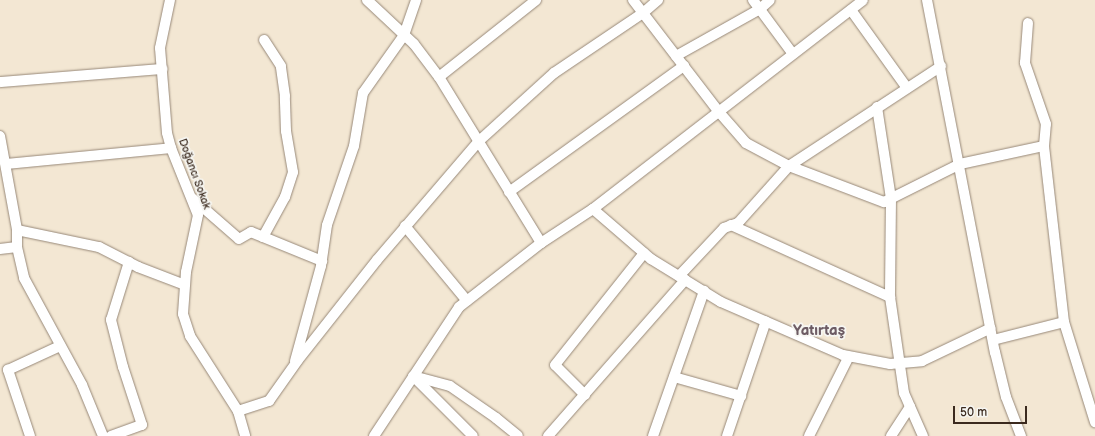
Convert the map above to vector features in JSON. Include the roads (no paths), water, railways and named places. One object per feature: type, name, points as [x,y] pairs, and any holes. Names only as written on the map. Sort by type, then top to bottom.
[{"type":"street","name":"Doğancı Sokak","points":[[170,0],[160,48],[167,133],[171,148],[198,215],[186,272],[183,314],[190,336],[238,411],[244,436]]},
{"type":"street","points":[[367,0],[414,44],[439,77],[541,243]]},
{"type":"street","points":[[293,367],[322,261],[327,225],[354,146],[363,93],[404,34],[416,0]]},
{"type":"street","points":[[439,77],[536,0]]},
{"type":"street","points":[[632,0],[719,112],[746,142],[789,166],[884,202],[960,164],[1044,146]]},
{"type":"street","points":[[238,411],[269,401],[293,367],[405,226],[479,141],[554,73],[643,13],[658,0]]},
{"type":"street","points":[[753,0],[793,54]]},
{"type":"street","points":[[676,56],[760,9],[770,0]]},
{"type":"street","points":[[374,436],[459,306],[541,243],[593,209],[863,0]]},
{"type":"street","points":[[927,0],[993,340],[1006,397],[1021,436]]},
{"type":"street","points":[[851,10],[907,88]]},
{"type":"street","points":[[1028,23],[1025,63],[1046,124],[1044,146],[1064,322],[1095,422]]},
{"type":"street","points":[[263,237],[285,197],[292,172],[286,131],[285,96],[281,66],[264,40]]},
{"type":"street","points":[[509,192],[684,66]]},
{"type":"street","points":[[548,436],[724,228],[738,223],[789,166],[940,66]]},
{"type":"street","points":[[0,82],[162,69]]},
{"type":"street","points":[[877,107],[891,198],[890,297],[904,393],[923,436]]},
{"type":"street","points":[[0,136],[17,230],[17,247],[24,278],[82,385],[103,436]]},
{"type":"street","points":[[6,164],[171,148]]},
{"type":"street","points":[[191,197],[239,239],[251,232],[322,261]]},
{"type":"street","points":[[593,209],[644,253],[721,302],[849,356],[890,364],[922,361],[991,328]]},
{"type":"street","points":[[731,225],[890,297]]},
{"type":"street","points":[[405,226],[467,301]]},
{"type":"street","points":[[17,230],[99,247],[129,262],[185,285]]},
{"type":"street","points":[[0,248],[17,247]]},
{"type":"street","points":[[584,395],[555,365],[644,253]]},
{"type":"street","points":[[111,436],[142,425],[123,367],[111,320],[129,262]]},
{"type":"street","points":[[653,436],[704,291]]},
{"type":"street","points":[[727,436],[766,321]]},
{"type":"street","points":[[993,340],[1064,322]]},
{"type":"street","points":[[30,436],[4,372],[60,346]]},
{"type":"street","points":[[810,436],[849,356]]},
{"type":"street","points":[[413,376],[473,436]]},
{"type":"street","points":[[413,376],[450,386],[496,418],[518,436]]},
{"type":"street","points":[[674,377],[741,396]]},
{"type":"street","points":[[891,436],[910,407]]},
{"type":"district","name":"Yatırtaş","points":[[819,331]]}]
